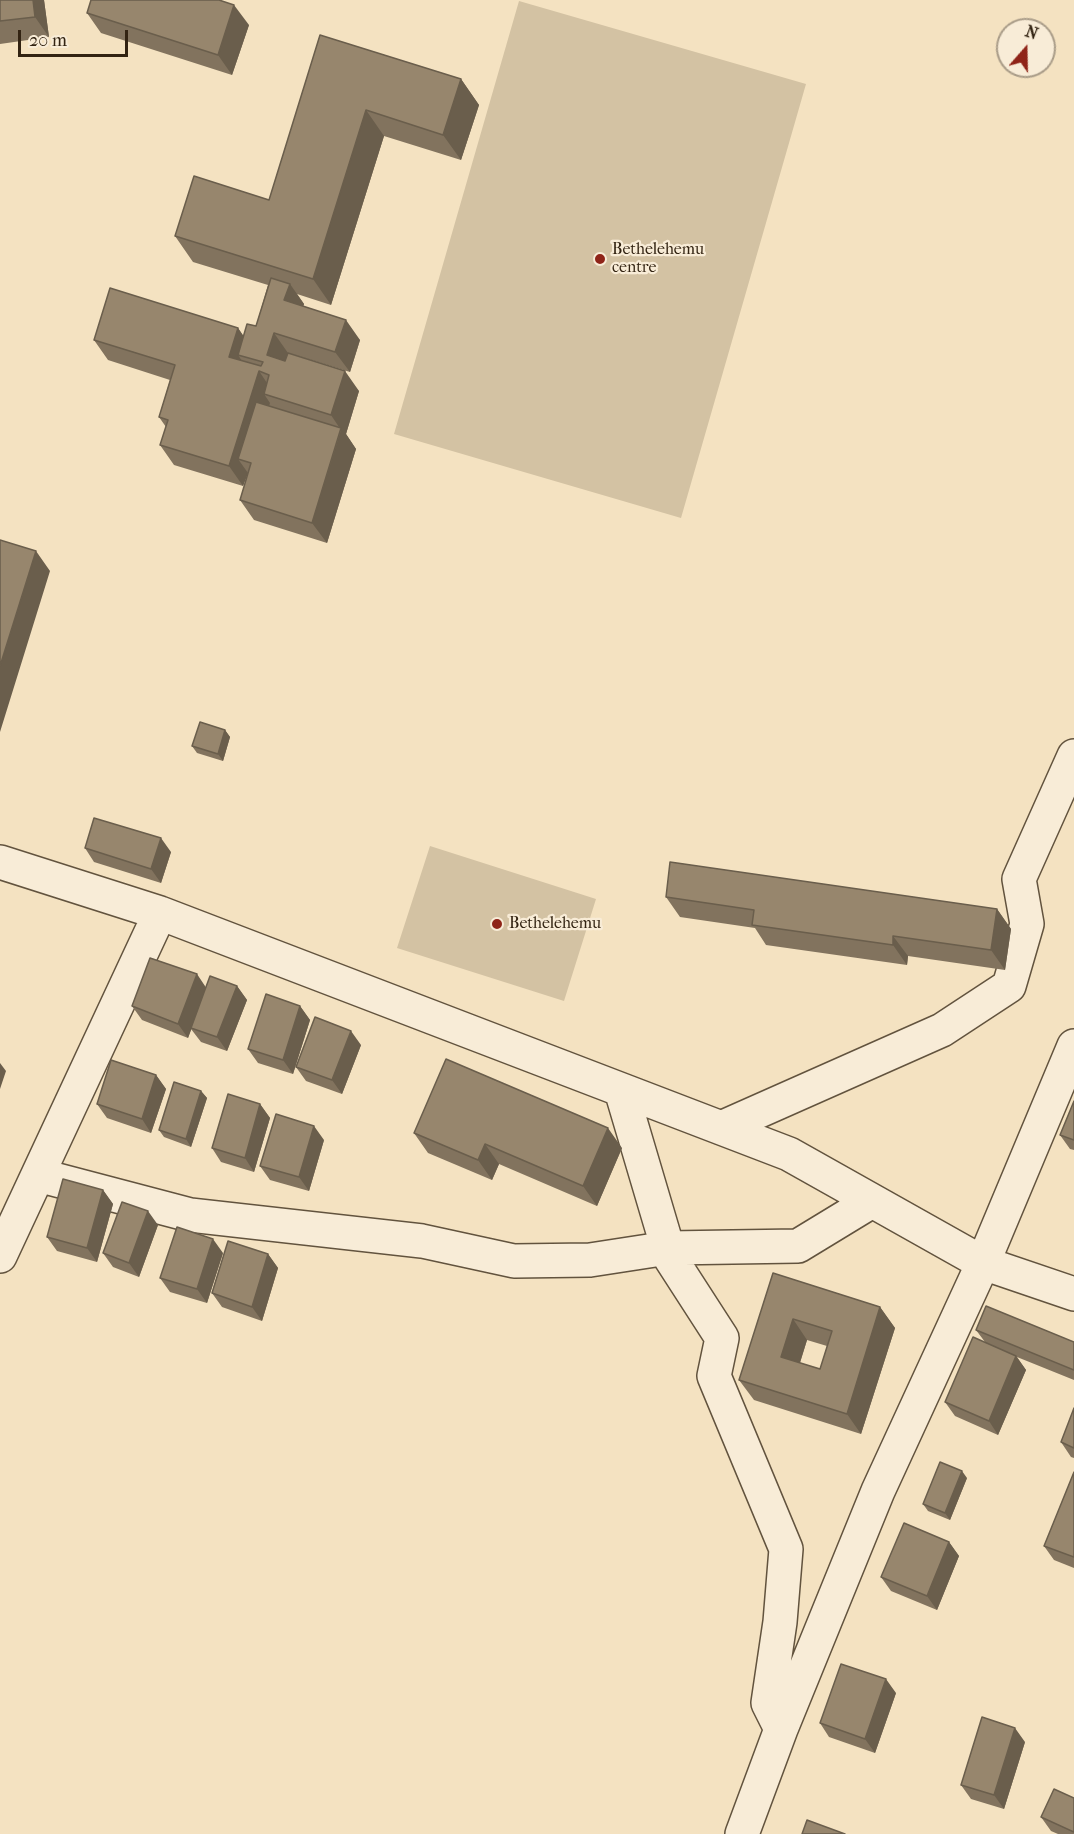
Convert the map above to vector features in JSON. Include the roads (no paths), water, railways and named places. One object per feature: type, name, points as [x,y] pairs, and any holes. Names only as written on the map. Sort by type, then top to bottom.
[{"type":"street","points":[[721,1128],[942,1030],[1009,986],[1027,924],[1019,879],[1074,756]]},
{"type":"street","points":[[0,862],[160,913],[789,1154],[983,1263],[1074,1294]]},
{"type":"street","points":[[0,1256],[160,913]]},
{"type":"street","points":[[742,1834],[781,1729],[878,1491],[983,1263],[1074,1046]]},
{"type":"street","points":[[621,1090],[672,1259],[722,1338],[714,1376],[786,1549],[780,1622],[768,1703],[781,1729]]},
{"type":"street","points":[[38,1175],[190,1215],[422,1241],[514,1261],[590,1260],[668,1248],[798,1246],[872,1201]]},
{"type":"place","name":"Bethelehemu centre","points":[[600,259]]},
{"type":"place","name":"Bethelehemu","points":[[497,924]]}]
